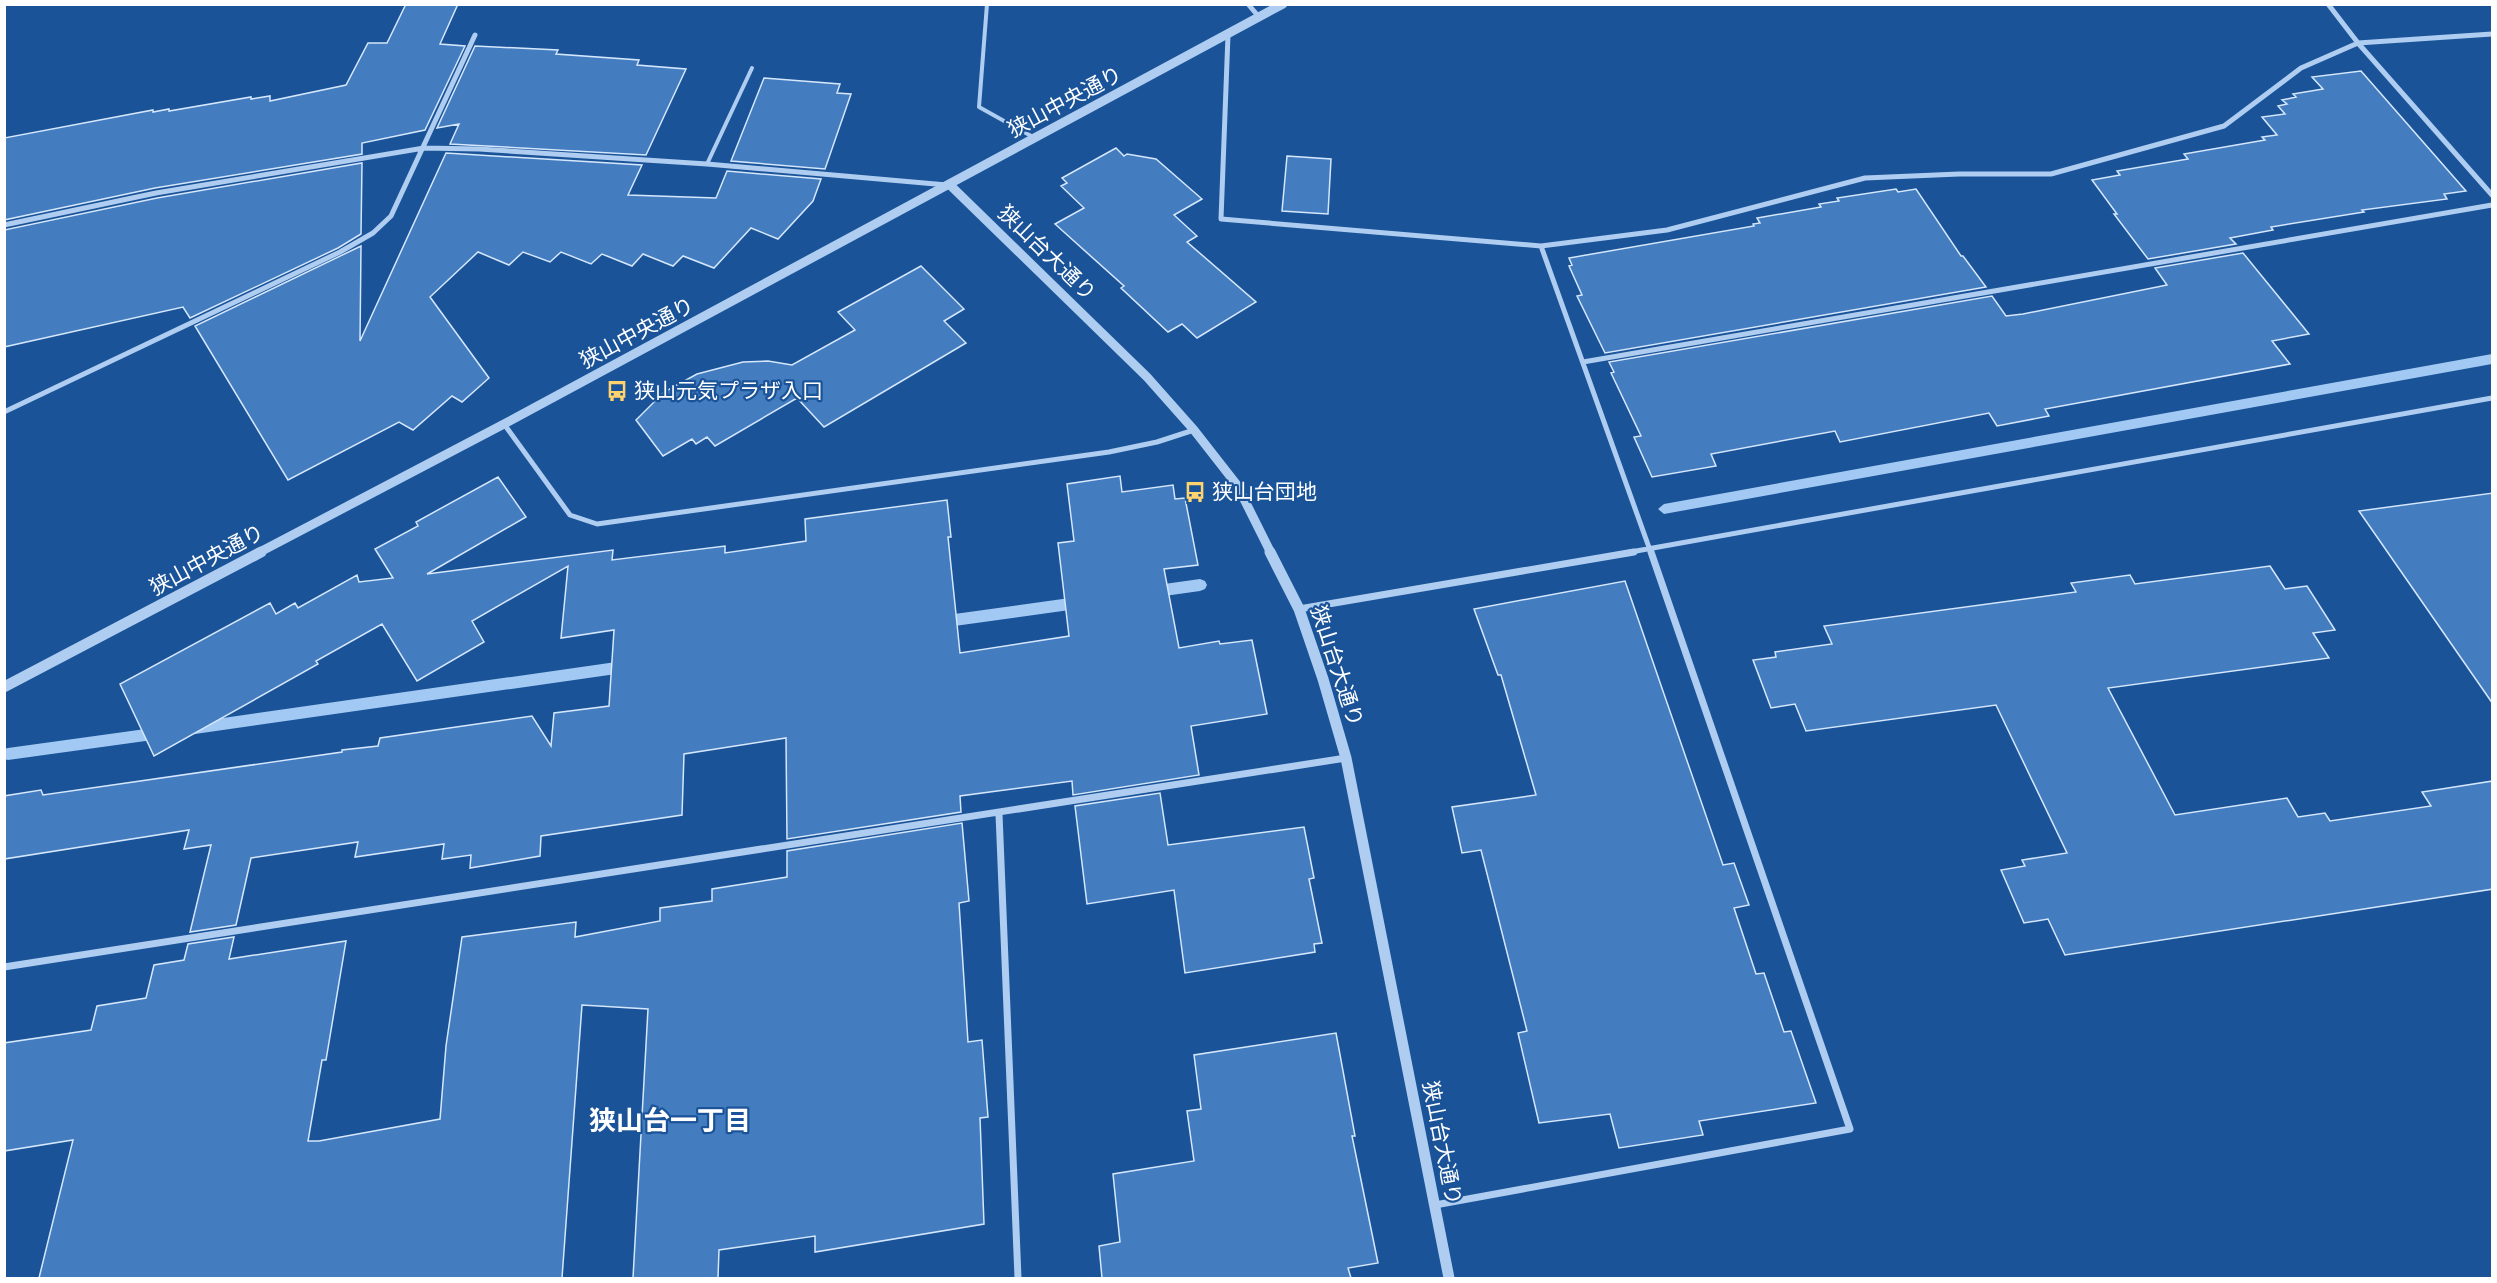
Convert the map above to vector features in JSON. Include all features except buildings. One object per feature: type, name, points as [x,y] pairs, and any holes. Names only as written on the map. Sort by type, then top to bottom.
[{"type":"street","points":[[1248,4],[1259,17]]},
{"type":"street","name":"狭山中央通り","points":[[4,687],[504,424],[1283,4]]},
{"type":"street","points":[[2328,4],[2358,43],[2493,195]]},
{"type":"street","points":[[1228,35],[1221,219],[1541,246],[1667,230],[1865,178],[1959,174],[2051,174],[2070,170],[2102,158],[2224,126],[2301,68],[2358,43],[2493,34]]},
{"type":"street","points":[[4,412],[340,252],[373,233],[391,216],[475,35]]},
{"type":"street","points":[[4,225],[156,193],[424,148],[707,164],[950,185]]},
{"type":"street","name":"狭山台大通り","points":[[950,185],[1147,377],[1194,430],[1237,485],[1299,609],[1323,678],[1346,758],[1449,1278]]},
{"type":"street","points":[[1583,362],[2493,205]]},
{"type":"street","points":[[1434,1205],[1850,1129],[1650,549],[1541,246]]},
{"type":"street","points":[[1299,609],[1650,549],[2493,398]]},
{"type":"street","points":[[504,424],[570,514],[597,524],[1109,452],[1157,442],[1194,430]]},
{"type":"street","points":[[4,967],[999,814],[1346,758]]},
{"type":"street","points":[[999,814],[1018,1278]]},
{"type":"lane","points":[[987,4],[979,107],[1035,139]]},
{"type":"lane","points":[[707,164],[752,68]]},
{"type":"waterway","points":[[1664,509],[2492,359]]},
{"type":"waterway","points":[[1150,592],[1200,585]]},
{"type":"waterway","points":[[940,622],[1084,602]]},
{"type":"waterway","points":[[188,729],[630,666]]},
{"type":"waterway","points":[[8,754],[160,733]]},
{"type":"place","name":"狭山元気プラザ入口","points":[[617,391]]},
{"type":"place","name":"狭山台団地","points":[[1195,492]]},
{"type":"district","name":"狭山台一丁目","points":[[670,1121]]}]
